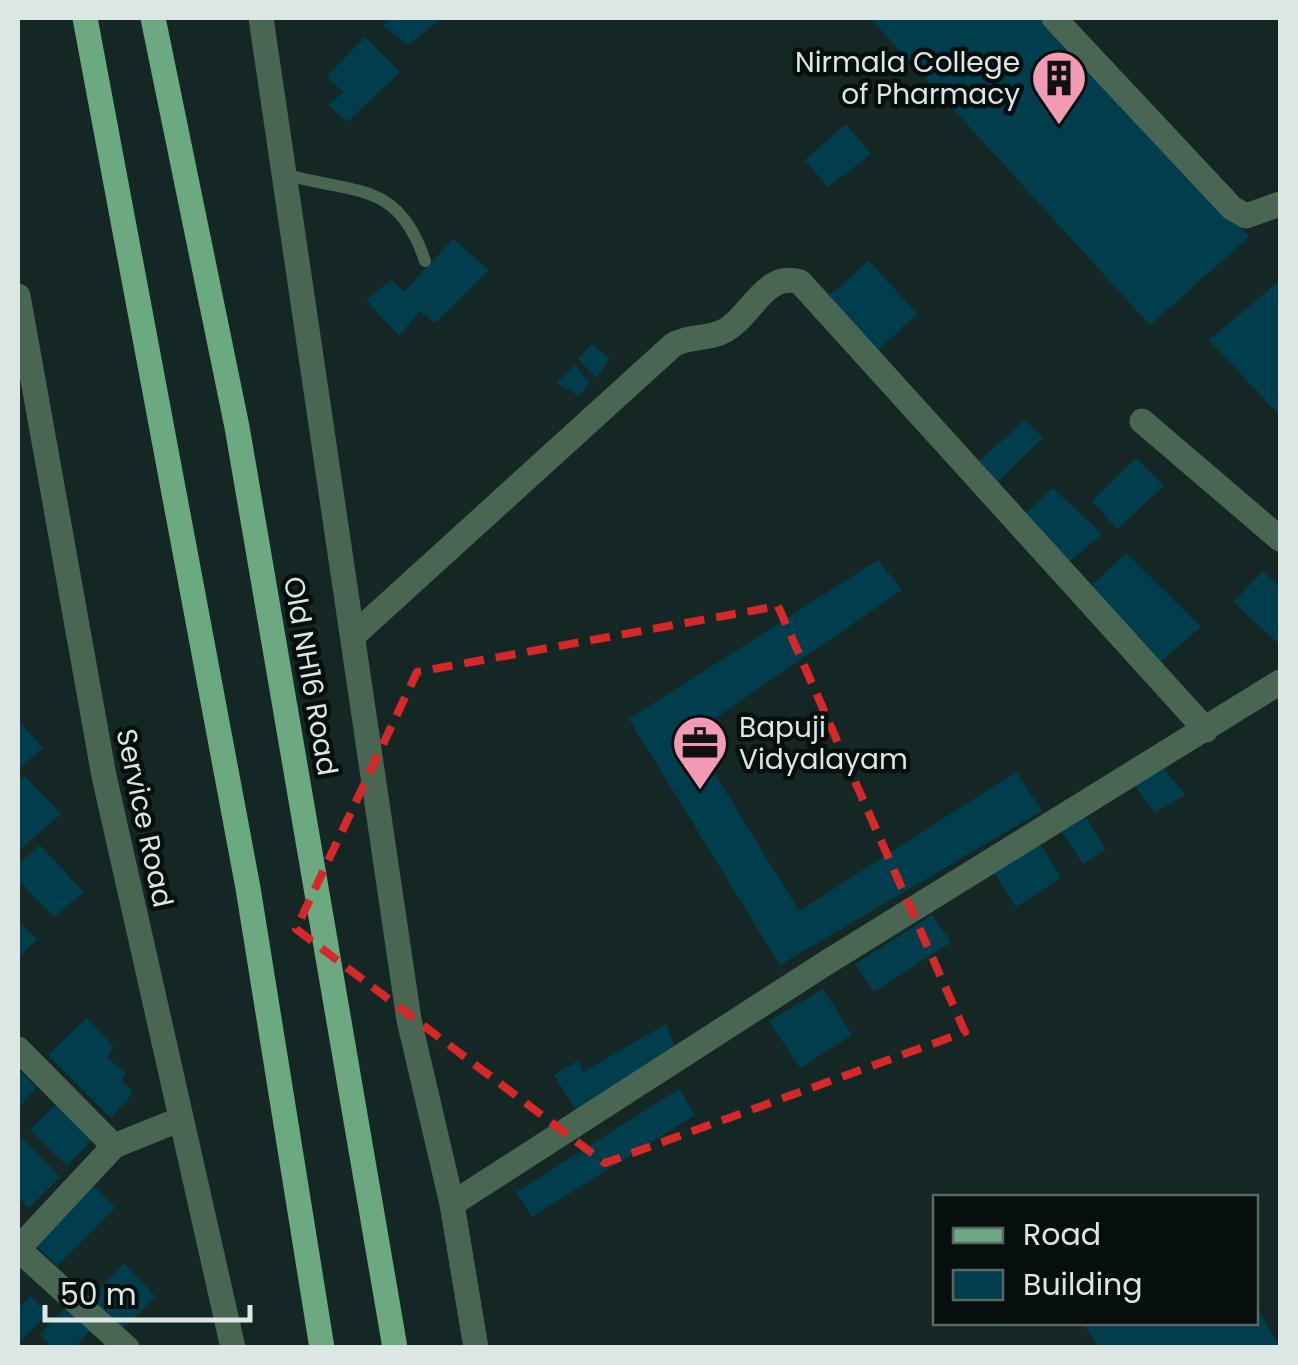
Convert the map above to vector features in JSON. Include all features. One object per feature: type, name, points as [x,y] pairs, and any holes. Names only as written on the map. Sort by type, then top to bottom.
[{"type":"main road","points":[[84,18],[248,888],[322,1348]]},
{"type":"main road","name":"Old NH16 Road","points":[[153,18],[237,427],[395,1348]]},
{"type":"street","points":[[260,18],[287,174],[409,1020],[452,1204],[476,1348]]},
{"type":"street","points":[[1054,18],[1232,208],[1246,216],[1280,204]]},
{"type":"street","points":[[354,635],[672,345],[688,336],[726,330],[774,282],[787,278],[800,282],[1206,730]]},
{"type":"street","name":"Service Road","points":[[18,296],[104,776],[233,1348]]},
{"type":"street","points":[[1142,420],[1278,532]]},
{"type":"street","points":[[452,1204],[826,963],[1280,682]]},
{"type":"street","points":[[18,1049],[114,1146]]},
{"type":"street","points":[[127,1348],[18,1249],[114,1146],[181,1120]]},
{"type":"lane","points":[[287,174],[392,202],[414,226],[425,261]]},
{"type":"highlighted area","points":[[778,606],[965,1032],[605,1163],[296,929],[417,672]]},
{"type":"building","points":[[390,18],[442,18],[408,45],[383,26]]},
{"type":"building","name":"Nirmala College of Pharmacy","points":[[870,18],[1047,18],[1249,237],[1150,325]]},
{"type":"building","points":[[365,37],[400,72],[347,122],[328,105],[344,92],[326,77]]},
{"type":"building","points":[[846,124],[871,154],[828,187],[805,160]]},
{"type":"building","points":[[453,239],[489,270],[435,323],[420,311],[399,336],[366,300],[391,280],[404,292]]},
{"type":"building","points":[[869,261],[917,314],[873,355],[825,299]]},
{"type":"building","points":[[1280,280],[1280,416],[1209,340]]},
{"type":"building","points":[[592,344],[610,359],[596,378],[578,359]]},
{"type":"building","points":[[575,364],[589,383],[579,396],[557,383]]},
{"type":"building","points":[[1025,420],[1043,438],[991,488],[972,467]]},
{"type":"building","points":[[1136,458],[1164,486],[1117,529],[1092,501]]},
{"type":"building","points":[[1053,488],[1102,534],[1066,565],[1020,518]]},
{"type":"building","points":[[1126,553],[1201,627],[1159,663],[1088,589]]},
{"type":"building","name":"Bapuji Vidyalayam","points":[[878,560],[902,590],[691,735],[799,911],[1016,772],[1042,811],[780,965],[629,719]]},
{"type":"building","points":[[1263,571],[1280,587],[1280,645],[1233,602]]},
{"type":"building","points":[[18,720],[43,748],[18,770]]},
{"type":"building","points":[[1162,766],[1185,795],[1155,813],[1134,785]]},
{"type":"building","points":[[24,776],[61,814],[18,851],[18,781]]},
{"type":"building","points":[[1086,817],[1106,850],[1083,864],[1062,832]]},
{"type":"building","points":[[1039,842],[1061,878],[1016,907],[993,872]]},
{"type":"building","points":[[40,845],[84,892],[54,917],[18,880],[18,864]]},
{"type":"building","points":[[932,915],[951,942],[874,992],[855,964]]},
{"type":"building","points":[[18,921],[37,939],[18,958]]},
{"type":"building","points":[[823,989],[852,1035],[800,1068],[769,1021]]},
{"type":"building","points":[[87,1018],[114,1047],[107,1057],[126,1074],[121,1079],[133,1093],[111,1118],[48,1055]]},
{"type":"building","points":[[666,1024],[675,1048],[578,1113],[554,1075],[579,1060],[583,1072]]},
{"type":"building","points":[[18,1070],[37,1087],[18,1108]]},
{"type":"building","points":[[679,1089],[695,1115],[532,1217],[516,1192]]},
{"type":"building","points":[[59,1101],[95,1137],[67,1166],[30,1130]]},
{"type":"building","points":[[18,1134],[60,1177],[29,1208],[18,1197]]},
{"type":"building","points":[[92,1183],[115,1208],[57,1266],[34,1243]]},
{"type":"building","points":[[124,1263],[156,1297],[122,1329],[90,1299]]},
{"type":"building","points":[[30,1296],[48,1313],[18,1344],[18,1309]]},
{"type":"building","points":[[65,1308],[90,1331],[74,1348],[53,1348],[40,1334]]},
{"type":"building","points":[[1258,1309],[1280,1348],[1099,1348],[1084,1325],[1258,1325]]},
{"type":"place","name":"Nirmala College of Pharmacy","points":[[1059,127]]},
{"type":"place","name":"Bapuji Vidyalayam","points":[[700,792]]}]
